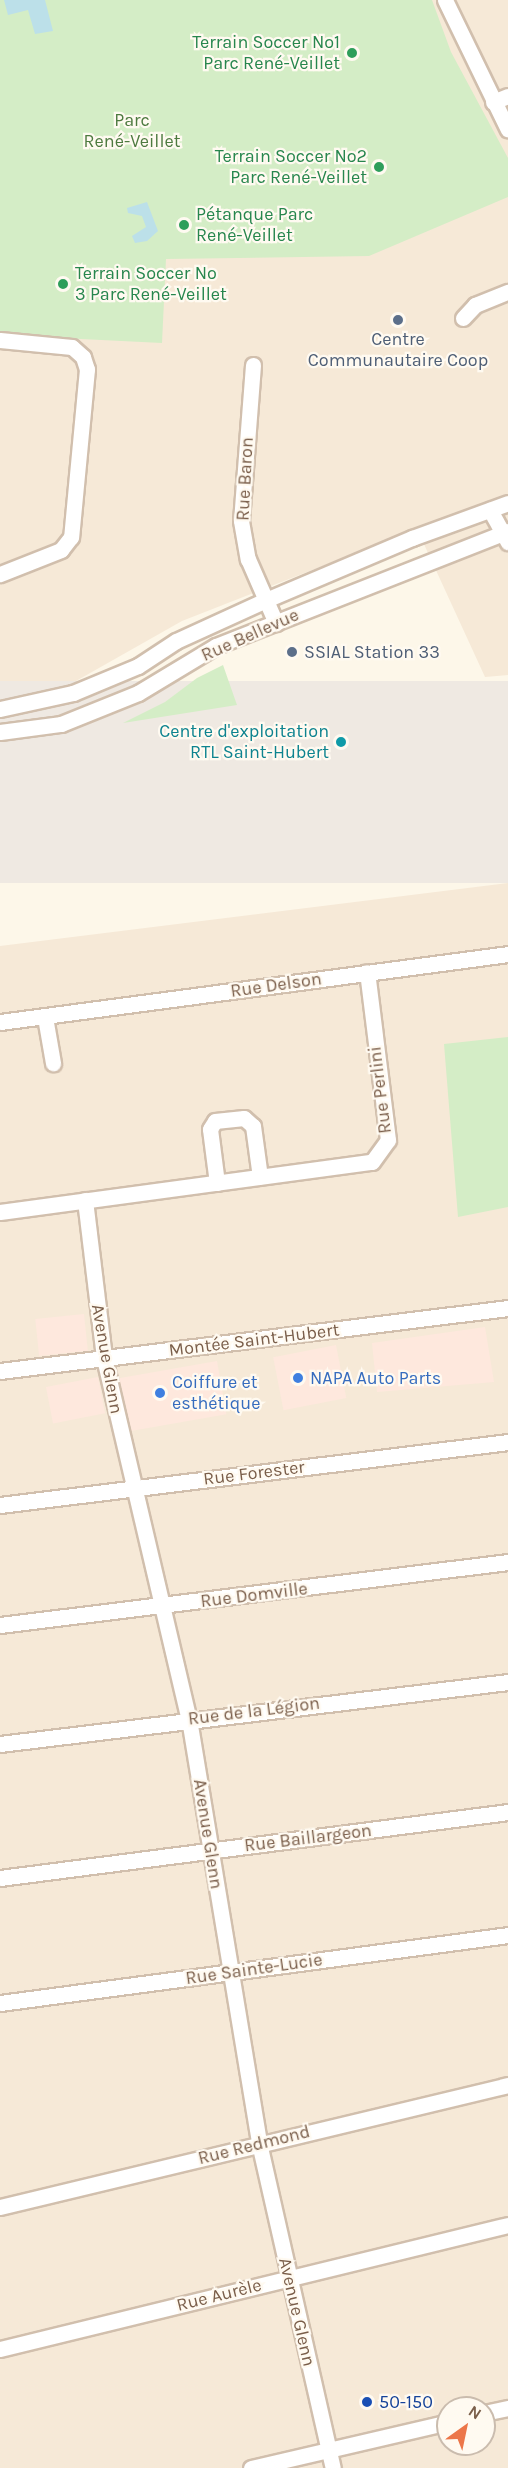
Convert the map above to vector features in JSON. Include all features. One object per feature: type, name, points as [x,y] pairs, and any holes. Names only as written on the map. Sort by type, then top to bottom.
[{"type":"street","points":[[445,0],[508,130]]},
{"type":"street","points":[[493,102],[508,96]]},
{"type":"street","points":[[463,318],[476,305],[508,292]]},
{"type":"street","points":[[0,340],[72,347],[82,355],[87,369],[72,537],[61,550],[0,574]]},
{"type":"street","name":"Rue Baron","points":[[253,365],[241,521],[248,559],[276,622]]},
{"type":"street","name":"Rue Bellevue","points":[[0,709],[74,693],[138,666],[176,641],[266,600],[508,503]]},
{"type":"street","name":"Rue Bellevue","points":[[0,732],[61,724],[138,693],[216,646],[505,536],[490,510]]},
{"type":"street","name":"Rue Delson","points":[[0,1022],[508,954]]},
{"type":"street","name":"Rue Perlini","points":[[0,1212],[372,1162],[388,1140],[367,972]]},
{"type":"street","points":[[45,1017],[54,1063]]},
{"type":"street","points":[[217,1183],[210,1129],[215,1122],[244,1118],[253,1126],[260,1177]]},
{"type":"street","name":"Avenue Glenn","points":[[85,1200],[104,1358],[132,1488],[189,1719],[212,1850],[228,1972],[260,2143],[333,2468]]},
{"type":"street","name":"Montée Saint-Hubert","points":[[0,1371],[508,1308]]},
{"type":"street","name":"Rue Forester","points":[[0,1505],[508,1442]]},
{"type":"street","name":"Rue Domville","points":[[0,1625],[161,1607],[508,1562]]},
{"type":"street","name":"Rue de la Légion","points":[[0,1744],[189,1719],[508,1682]]},
{"type":"street","name":"Rue Baillargeon","points":[[0,1878],[508,1812]]},
{"type":"street","name":"Rue Sainte-Lucie","points":[[0,2003],[508,1935]]},
{"type":"street","name":"Rue Redmond","points":[[0,2206],[508,2085]]},
{"type":"street","name":"Rue Aurèle","points":[[0,2349],[508,2225]]},
{"type":"street","points":[[251,2468],[436,2425]]},
{"type":"shaded area","points":[[0,0],[508,0],[508,675],[485,677],[417,529],[182,621],[76,681],[0,697]]},
{"type":"shaded area","name":"Centre d'exploitation RTL Saint-Hubert","points":[[0,681],[508,681],[508,883],[0,883]]},
{"type":"shaded area","points":[[508,883],[508,2468],[0,2468],[0,946]]},
{"type":"shaded area","points":[[84,1314],[88,1351],[39,1356],[35,1319]]},
{"type":"shaded area","points":[[485,1327],[494,1382],[377,1392],[372,1343]]},
{"type":"shaded area","points":[[336,1345],[346,1398],[283,1410],[273,1357]]},
{"type":"shaded area","points":[[217,1361],[226,1414],[124,1432],[115,1379]]},
{"type":"shaded area","points":[[98,1377],[105,1413],[53,1423],[46,1387]]},
{"type":"green space","name":"Parc René-Veillet","points":[[0,0],[432,0],[451,52],[508,158],[508,197],[369,256],[166,259],[162,343],[0,335]]},
{"type":"green space","points":[[223,665],[237,705],[123,723],[165,702],[197,678]]},
{"type":"green space","points":[[508,1037],[508,1207],[458,1217],[444,1044]]},
{"type":"water","points":[[4,0],[45,0],[53,31],[35,34],[28,10],[8,15]]},
{"type":"water","points":[[147,202],[158,231],[147,241],[135,243],[132,236],[146,227],[142,216],[128,213],[127,208]]},
{"type":"place","name":"Terrain Soccer No1 Parc René-Veillet","points":[[352,53]]},
{"type":"place","name":"Terrain Soccer No2 Parc René-Veillet","points":[[379,167]]},
{"type":"place","name":"Pétanque Parc René-Veillet","points":[[184,225]]},
{"type":"place","name":"Terrain Soccer No 3 Parc René-Veillet","points":[[63,284]]},
{"type":"place","name":"Centre Communautaire Coop","points":[[398,320]]},
{"type":"place","name":"SSIAL Station 33","points":[[292,652]]},
{"type":"place","name":"Centre d'exploitation RTL Saint-Hubert","points":[[341,742]]},
{"type":"place","name":"NAPA Auto Parts","points":[[298,1378]]},
{"type":"place","name":"Coiffure et esthétique","points":[[160,1393]]},
{"type":"place","name":"50-150","points":[[367,2402]]}]
